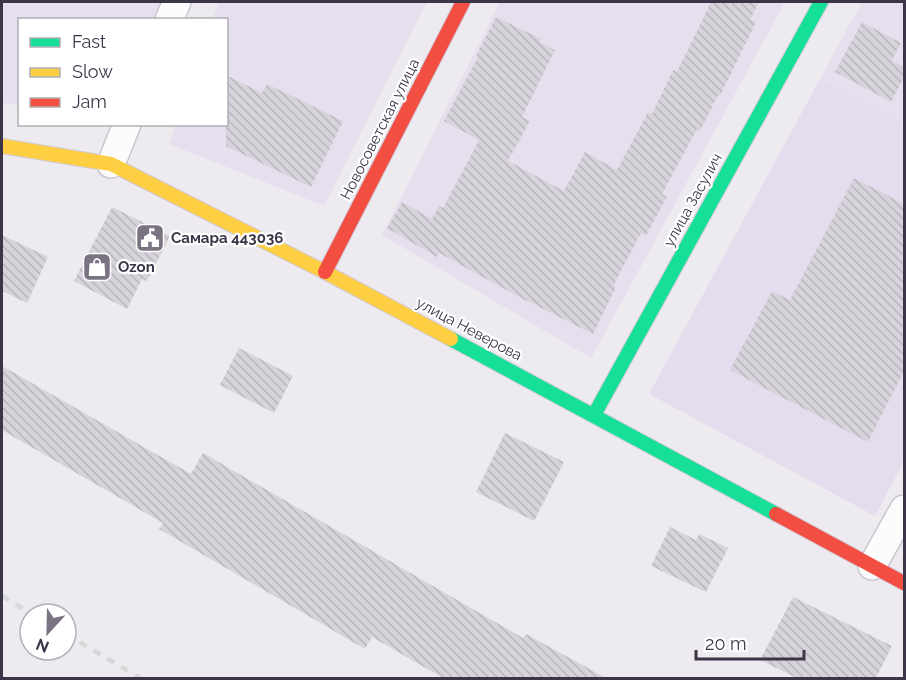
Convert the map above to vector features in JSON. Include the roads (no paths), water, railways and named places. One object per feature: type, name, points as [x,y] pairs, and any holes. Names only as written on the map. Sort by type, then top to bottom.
[{"type":"street","points":[[170,18],[177,2]]},
{"type":"street","name":"Новосоветская улица","points":[[326,272],[463,2]]},
{"type":"street","name":"улица Засулич","points":[[594,415],[821,2]]},
{"type":"street","points":[[111,164],[126,126]]},
{"type":"street","name":"улица Неверова","points":[[2,146],[111,164],[326,272],[904,584]]},
{"type":"street","points":[[872,566],[904,509]]},
{"type":"railway","points":[[2,596],[18,606]]},
{"type":"railway","points":[[78,641],[140,678]]},
{"type":"place","name":"Самара 443036","points":[[150,238]]},
{"type":"place","name":"Ozon","points":[[97,267]]}]
